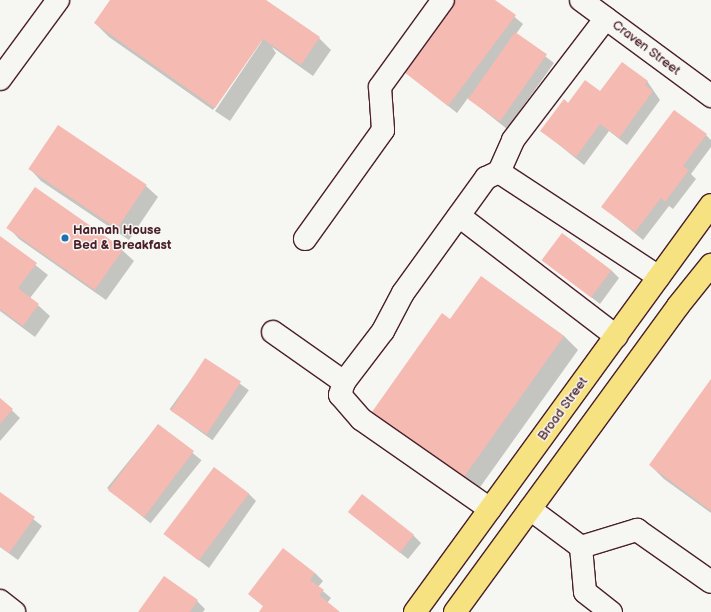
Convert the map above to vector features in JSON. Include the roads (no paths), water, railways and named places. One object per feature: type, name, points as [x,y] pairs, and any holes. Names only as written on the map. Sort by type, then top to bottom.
[{"type":"main road","name":"Broad Street","points":[[416,612],[711,205]]},
{"type":"main road","points":[[455,612],[678,306],[711,266]]},
{"type":"street","points":[[0,79],[58,0]]},
{"type":"street","points":[[305,239],[383,130],[380,87],[443,0]]},
{"type":"street","name":"Craven Street","points":[[581,0],[711,96]]},
{"type":"street","points":[[490,509],[361,419],[340,395],[344,382],[383,331],[403,293],[486,178],[499,172],[513,140],[606,18]]},
{"type":"street","points":[[499,172],[659,278]]},
{"type":"street","points":[[459,216],[616,336]]},
{"type":"street","points":[[273,332],[344,382]]},
{"type":"street","points":[[530,509],[581,548],[585,592],[611,612]]},
{"type":"street","points":[[581,548],[637,530],[711,582]]},
{"type":"street","points":[[0,601],[14,612]]},
{"type":"place","name":"Hannah House Bed & Breakfast","points":[[65,238]]}]
